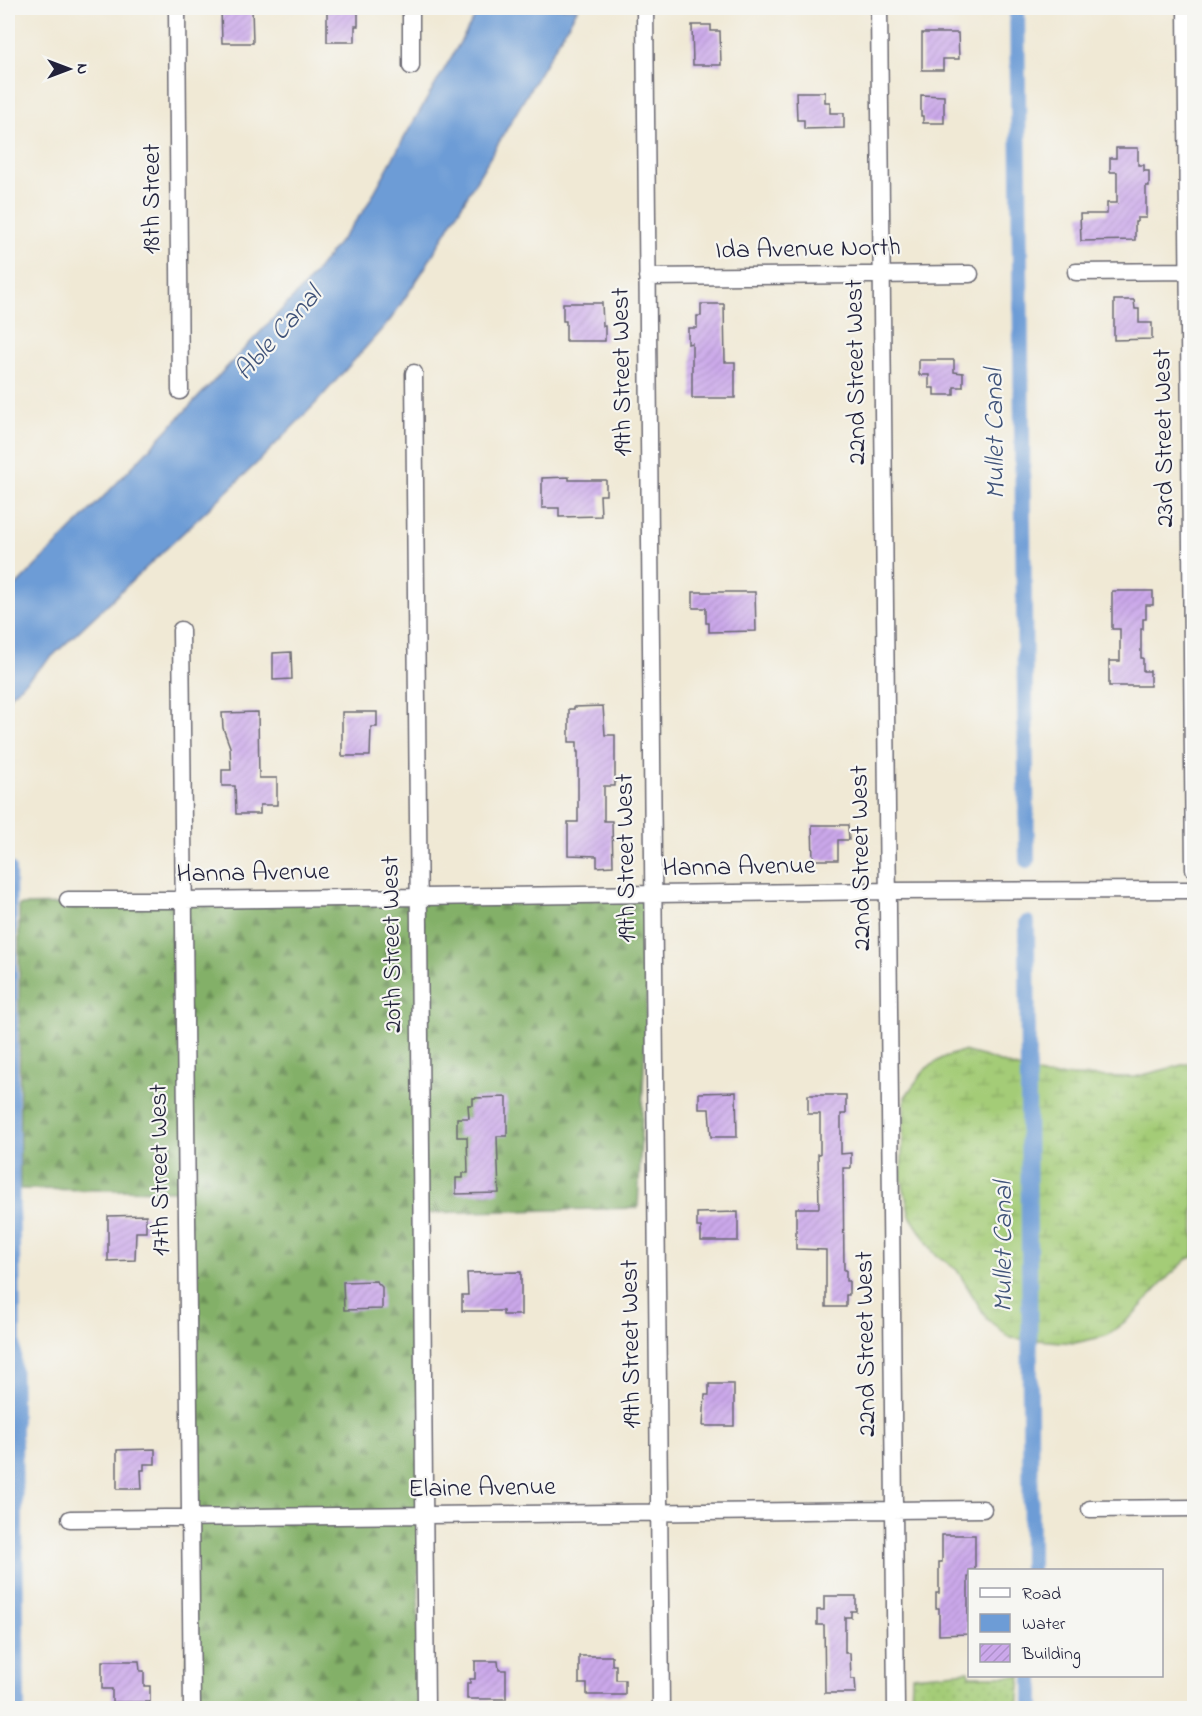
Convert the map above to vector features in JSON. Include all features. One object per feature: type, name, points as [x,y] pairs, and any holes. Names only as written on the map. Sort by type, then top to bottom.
[{"type":"street","name":"18th Street","points":[[177,8],[180,391]]},
{"type":"street","points":[[411,8],[411,66]]},
{"type":"street","name":"22nd Street West","points":[[879,8],[896,1708]]},
{"type":"street","name":"23rd Street West","points":[[1186,8],[1192,271],[1194,869]]},
{"type":"street","name":"19th Street West","points":[[645,14],[661,1708]]},
{"type":"street","points":[[1076,272],[1192,271]]},
{"type":"street","name":"Ida Avenue North","points":[[647,278],[970,274]]},
{"type":"street","name":"20th Street West","points":[[414,373],[426,1708]]},
{"type":"street","name":"17th Street West","points":[[182,630],[192,1708]]},
{"type":"street","name":"Hanna Avenue","points":[[68,900],[1194,890]]},
{"type":"street","points":[[1090,1509],[1194,1508]]},
{"type":"street","name":"Elaine Avenue","points":[[70,1519],[983,1509]]},
{"type":"green space","points":[[304,900],[651,900],[638,1208],[424,1213],[417,1708],[187,1708],[189,1191],[20,1189],[19,905]]},
{"type":"green space","points":[[963,1051],[1045,1076],[1135,1077],[1194,1062],[1194,1257],[1188,1259],[1169,1276],[1131,1317],[1106,1336],[1075,1343],[1010,1338],[987,1319],[957,1270],[934,1253],[910,1216],[901,1176],[905,1097],[925,1069],[944,1057]]},
{"type":"green space","points":[[968,1671],[968,1677],[1021,1677],[1018,1708],[911,1708],[912,1676]]},
{"type":"water","name":"Able Canal","points":[[480,8],[578,8],[423,271],[391,319],[316,403],[256,464],[8,698],[8,594],[306,284],[365,209]]},
{"type":"building","points":[[221,8],[252,8],[253,43],[222,43]]},
{"type":"building","points":[[327,8],[358,8],[355,42],[327,42]]},
{"type":"building","points":[[692,25],[711,25],[711,31],[720,31],[721,65],[693,65]]},
{"type":"building","points":[[922,33],[958,33],[959,59],[943,59],[943,70],[922,70]]},
{"type":"building","points":[[796,92],[825,92],[825,102],[830,102],[830,113],[844,113],[844,128],[804,129],[804,120],[797,120]]},
{"type":"building","points":[[921,95],[944,96],[944,123],[923,123]]},
{"type":"building","points":[[1116,148],[1138,148],[1138,165],[1144,165],[1144,171],[1149,171],[1149,186],[1146,186],[1146,218],[1137,218],[1135,222],[1135,240],[1081,241],[1080,214],[1107,214],[1107,203],[1117,203],[1117,172],[1110,172],[1110,158],[1116,158]]},
{"type":"building","points":[[1114,300],[1134,300],[1135,309],[1139,309],[1139,323],[1152,323],[1152,339],[1114,340]]},
{"type":"building","points":[[563,303],[602,303],[605,341],[566,341]]},
{"type":"building","points":[[701,304],[724,304],[725,362],[735,362],[735,398],[692,398],[692,343],[688,344],[688,328],[697,328],[697,316],[701,316]]},
{"type":"building","points":[[919,360],[954,360],[954,372],[963,373],[963,387],[954,387],[954,395],[934,395],[934,388],[929,388],[929,375],[919,375]]},
{"type":"building","points":[[569,477],[569,480],[606,480],[606,495],[600,495],[601,516],[559,517],[559,508],[542,508],[542,478]]},
{"type":"building","points":[[1112,591],[1153,591],[1153,605],[1146,605],[1146,619],[1143,619],[1143,629],[1141,629],[1143,671],[1150,671],[1150,686],[1109,686],[1109,661],[1120,661],[1120,629],[1112,629]]},
{"type":"building","points":[[693,592],[755,592],[756,631],[709,632],[709,623],[706,623],[706,608],[693,608]]},
{"type":"building","points":[[291,652],[292,679],[273,680],[273,653]]},
{"type":"building","points":[[603,706],[605,735],[615,735],[615,786],[604,786],[604,821],[612,821],[613,866],[597,867],[597,856],[568,855],[568,822],[578,822],[578,752],[577,742],[569,742],[569,709]]},
{"type":"building","points":[[258,712],[259,778],[277,778],[277,805],[260,805],[260,814],[236,814],[235,786],[222,786],[222,770],[231,770],[230,747],[223,728],[222,713]]},
{"type":"building","points":[[342,712],[377,712],[377,727],[371,727],[370,756],[342,756]]},
{"type":"building","points":[[812,825],[848,825],[849,840],[838,840],[838,860],[813,860]]},
{"type":"building","points":[[736,1092],[737,1137],[711,1137],[709,1109],[699,1109],[699,1093]]},
{"type":"building","points":[[808,1095],[846,1095],[846,1114],[841,1114],[841,1154],[851,1153],[851,1168],[843,1168],[844,1270],[846,1270],[846,1281],[849,1281],[846,1307],[826,1307],[826,1250],[796,1249],[796,1208],[819,1208],[820,1114],[808,1114]]},
{"type":"building","points":[[507,1097],[507,1136],[497,1136],[499,1193],[456,1194],[456,1178],[463,1178],[463,1173],[468,1173],[467,1137],[457,1137],[457,1118],[469,1118],[468,1105],[473,1105],[473,1098]]},
{"type":"building","points":[[738,1212],[738,1241],[701,1241],[701,1227],[697,1227],[697,1213]]},
{"type":"building","points":[[146,1215],[146,1232],[136,1232],[135,1260],[108,1261],[108,1216]]},
{"type":"building","points":[[521,1272],[521,1315],[503,1315],[503,1311],[462,1311],[462,1295],[468,1295],[467,1273]]},
{"type":"building","points":[[376,1281],[382,1287],[382,1309],[344,1310],[343,1282]]},
{"type":"building","points":[[709,1384],[734,1384],[734,1426],[703,1426],[705,1395],[709,1395]]},
{"type":"building","points":[[155,1449],[155,1464],[144,1464],[144,1470],[141,1470],[142,1489],[117,1489],[117,1450]]},
{"type":"building","points":[[942,1535],[975,1535],[975,1569],[968,1569],[968,1634],[939,1635],[939,1608],[936,1608],[936,1593],[939,1593],[939,1562],[942,1562]]},
{"type":"building","points":[[824,1596],[856,1596],[856,1611],[851,1611],[851,1617],[845,1617],[845,1653],[850,1653],[851,1679],[855,1679],[856,1693],[825,1693],[824,1625],[817,1625],[817,1610],[824,1610]]},
{"type":"building","points":[[579,1656],[612,1656],[612,1665],[616,1665],[616,1680],[625,1680],[625,1695],[587,1695],[587,1684],[579,1684]]},
{"type":"building","points":[[102,1661],[139,1661],[140,1671],[144,1671],[144,1686],[150,1686],[150,1702],[112,1702],[112,1689],[102,1689]]},
{"type":"building","points":[[475,1661],[498,1661],[499,1670],[506,1670],[506,1699],[467,1699],[467,1683],[470,1683],[470,1679],[475,1679]]},
{"type":"waterway","name":"Mullet Canal","points":[[1017,8],[1027,860]]},
{"type":"waterway","points":[[8,869],[17,1708]]},
{"type":"waterway","name":"Mullet Canal","points":[[1027,923],[1031,1569]]},
{"type":"waterway","name":"Mullet Canal","points":[[1032,1677],[1032,1708]]}]
